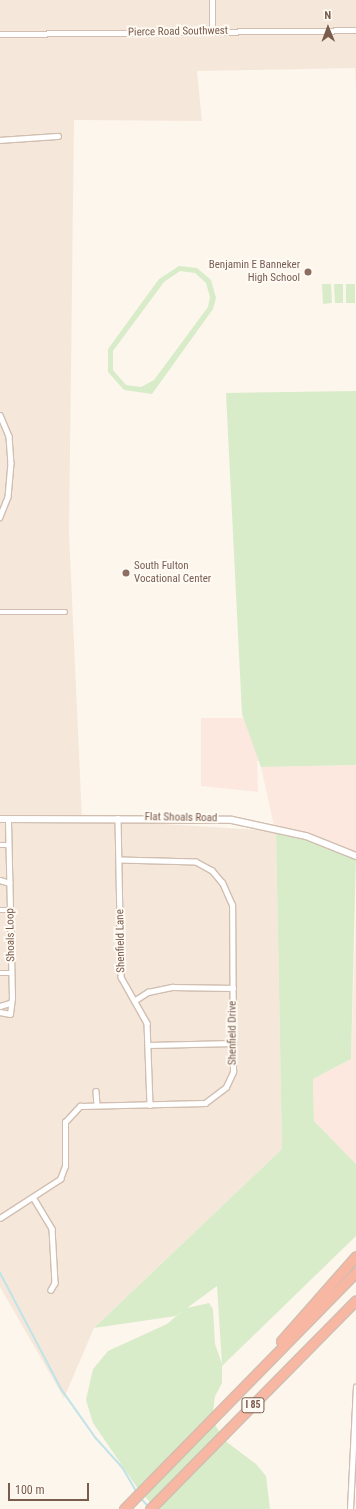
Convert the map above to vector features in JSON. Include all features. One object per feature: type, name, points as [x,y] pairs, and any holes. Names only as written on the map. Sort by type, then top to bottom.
[{"type":"highway","points":[[224,1407],[356,1256]]},
{"type":"highway","name":"I 85","points":[[124,1509],[356,1272]]},
{"type":"highway","name":"I 85","points":[[150,1509],[356,1300]]},
{"type":"street","points":[[212,0],[212,32]]},
{"type":"street","name":"Pierce Road Southwest","points":[[0,34],[356,30]]},
{"type":"street","points":[[0,140],[58,136]]},
{"type":"street","points":[[0,415],[9,436],[11,463],[8,497],[0,517]]},
{"type":"street","points":[[0,612],[64,612]]},
{"type":"street","name":"Shenfield Lane","points":[[118,818],[120,860],[121,976],[134,1002],[147,1023],[150,1105]]},
{"type":"street","name":"Flat Shoals Road","points":[[0,819],[204,818],[250,822],[306,836],[356,856]]},
{"type":"street","name":"Shoals Loop","points":[[8,819],[12,973],[10,1003]]},
{"type":"street","points":[[0,845],[9,845]]},
{"type":"street","name":"Shenfield Drive","points":[[0,1218],[60,1179],[65,1166],[65,1122],[80,1106],[97,1104],[192,1106],[214,1099],[226,1087],[233,1072],[232,905],[212,871],[196,862],[120,860]]},
{"type":"street","points":[[0,880],[10,883]]},
{"type":"street","points":[[0,910],[10,910]]},
{"type":"street","points":[[0,973],[12,973]]},
{"type":"street","points":[[134,1002],[148,992],[172,987],[233,988]]},
{"type":"street","points":[[0,1006],[10,1003],[10,1014],[0,1012]]},
{"type":"street","points":[[149,1045],[234,1043]]},
{"type":"street","points":[[96,1091],[97,1104]]},
{"type":"street","points":[[33,1197],[52,1229],[55,1283],[51,1290]]},
{"type":"street","points":[[350,1509],[356,1387]]},
{"type":"shaded area","points":[[0,0],[356,0],[356,86],[355,68],[197,71],[202,121],[74,120],[69,533],[82,819],[276,831],[282,1149],[94,1328],[64,1398],[0,1287]]},
{"type":"shaded area","points":[[201,718],[319,718],[320,762],[257,761],[258,792],[201,786]]},
{"type":"shaded area","points":[[356,765],[356,854],[326,839],[275,830],[261,767]]},
{"type":"shaded area","points":[[356,914],[356,1164],[314,1121],[313,1079],[351,1059]]},
{"type":"green space","points":[[179,266],[197,268],[211,280],[216,298],[213,309],[152,394],[124,390],[108,372],[108,349],[159,279]],"holes":[[[180,271],[195,273],[206,283],[210,297],[208,307],[154,380],[141,387],[126,385],[113,370],[113,351],[164,282]]]},
{"type":"green space","points":[[322,284],[331,284],[332,303],[323,304]]},
{"type":"green space","points":[[334,284],[343,284],[343,303],[335,303]]},
{"type":"green space","points":[[346,284],[355,284],[355,303],[346,303]]},
{"type":"green space","points":[[356,391],[356,765],[261,767],[242,714],[226,393]]},
{"type":"green space","points":[[276,831],[326,839],[356,854],[351,1059],[313,1079],[314,1121],[356,1164],[356,1236],[222,1366],[222,1383],[215,1396],[212,1419],[224,1440],[256,1464],[266,1476],[270,1509],[156,1509],[138,1489],[93,1423],[86,1400],[93,1369],[108,1351],[167,1324],[185,1309],[176,1316],[94,1328],[282,1149]],"holes":[[[217,1286],[222,1364],[215,1344],[213,1309],[209,1303],[187,1308]]]},
{"type":"waterway","points":[[0,1272],[62,1390],[96,1438],[123,1468],[137,1492]]},
{"type":"waterway","points":[[140,1497],[148,1506]]},
{"type":"place","name":"Benjamin E Banneker High School","points":[[308,272]]},
{"type":"place","name":"South Fulton Vocational Center","points":[[126,573]]}]
